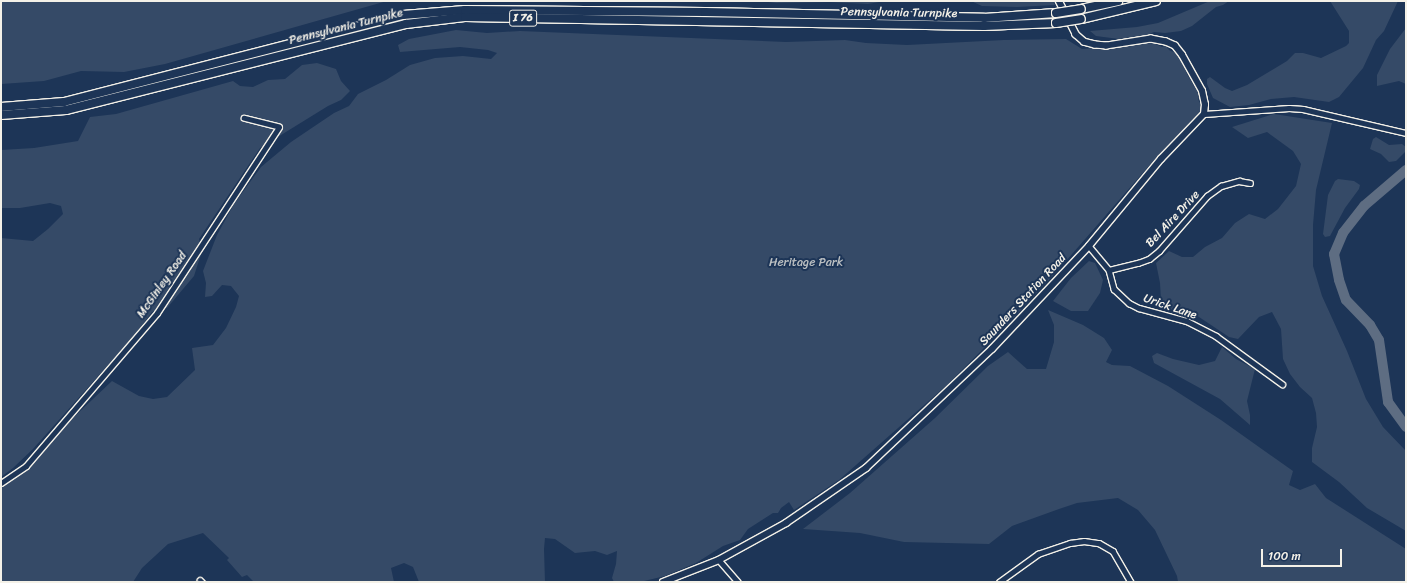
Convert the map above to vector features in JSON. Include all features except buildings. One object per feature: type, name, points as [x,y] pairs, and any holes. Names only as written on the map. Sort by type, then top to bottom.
[{"type":"highway","name":"Pennsylvania Turnpike","points":[[1,108],[64,102],[403,15],[466,10],[713,12],[984,18],[1056,13],[1118,1]]},
{"type":"highway","name":"Pennsylvania Turnpike","points":[[1,115],[66,110],[406,24],[465,17],[984,26],[1056,23],[1081,19],[1156,1]]},
{"type":"street","points":[[1059,1],[1076,35],[1084,42],[1107,46],[1152,39],[1166,42],[1175,46],[1182,55],[1202,92],[1205,105],[1204,114],[1289,108],[1303,109],[1406,133]]},
{"type":"street","name":"Saunders Station Road","points":[[663,582],[719,560],[786,523],[866,468],[992,350],[1089,246],[1161,159],[1204,114]]},
{"type":"street","name":"McGinley Road","points":[[1,483],[26,466],[157,313],[279,127],[244,118]]},
{"type":"street","name":"Bel Aire Drive","points":[[1109,270],[1149,259],[1159,250],[1207,196],[1221,186],[1239,181],[1250,183]]},
{"type":"street","name":"Urick Lane","points":[[1089,246],[1109,270],[1114,289],[1129,302],[1139,308],[1192,324],[1216,336],[1282,384]]},
{"type":"street","points":[[999,582],[1038,554],[1070,543],[1084,541],[1099,543],[1113,551],[1131,582]]},
{"type":"street","points":[[719,560],[738,582]]},
{"type":"green space","points":[[1,1],[387,1],[165,64],[124,72],[81,71],[44,81],[1,84]]},
{"type":"green space","points":[[759,1],[885,1],[868,4],[830,2],[776,3]]},
{"type":"green space","points":[[971,1],[1053,1],[1055,5],[1017,7],[982,6]]},
{"type":"green space","points":[[1210,1],[1229,1],[1216,7],[1192,26],[1181,31],[1165,33],[1154,32],[1147,35],[1119,39],[1096,36],[1090,31],[1137,27],[1158,23]]},
{"type":"green space","points":[[1330,1],[1398,1],[1384,31],[1376,40],[1363,68],[1339,97],[1329,102],[1294,97],[1271,99],[1249,105],[1230,107],[1213,98],[1207,84],[1207,79],[1210,77],[1225,88],[1232,91],[1247,85],[1287,61],[1295,53],[1303,53],[1321,58],[1346,46],[1349,43],[1349,31]]},
{"type":"green space","points":[[1406,28],[1406,84],[1399,81],[1377,86],[1377,75],[1390,49]]},
{"type":"green space","name":"Heritage Park","points":[[456,30],[487,33],[520,31],[786,42],[845,40],[866,43],[907,45],[1004,40],[1066,39],[1082,49],[1153,43],[1162,47],[1166,46],[1169,50],[1178,54],[1187,74],[1200,96],[1198,99],[1203,109],[1154,160],[1059,269],[1004,328],[948,384],[839,480],[794,510],[789,502],[781,508],[778,513],[773,513],[748,529],[740,540],[723,546],[696,563],[665,576],[640,582],[614,582],[612,578],[616,564],[617,551],[607,555],[595,551],[575,553],[555,539],[545,538],[545,582],[419,582],[413,567],[404,563],[391,568],[394,582],[254,582],[247,575],[242,577],[227,560],[229,558],[203,533],[168,544],[142,568],[133,582],[1,582],[1,486],[112,381],[139,396],[153,399],[167,397],[195,370],[192,348],[213,345],[226,328],[236,307],[239,296],[231,286],[222,285],[212,296],[205,297],[206,283],[203,271],[217,235],[234,204],[261,167],[291,142],[334,113],[349,106],[358,94],[386,80],[410,65],[435,58],[463,56],[491,59],[497,53],[488,50],[460,47],[400,52],[398,45],[409,39]]},
{"type":"green space","points":[[317,63],[336,69],[341,81],[350,91],[341,100],[328,106],[260,148],[199,239],[202,251],[194,276],[167,308],[152,312],[133,337],[33,449],[1,477],[1,238],[33,241],[63,214],[61,206],[50,203],[20,208],[1,208],[1,150],[34,148],[78,141],[90,117],[116,114],[233,81],[240,86],[253,87],[268,80],[285,79],[302,65]]},
{"type":"green space","points":[[1274,114],[1332,123],[1316,190],[1313,225],[1313,266],[1322,296],[1347,351],[1366,399],[1383,427],[1406,451],[1406,531],[1367,508],[1339,482],[1312,462],[1312,448],[1317,427],[1316,413],[1312,398],[1300,387],[1290,374],[1283,359],[1281,329],[1272,312],[1259,317],[1238,339],[1229,337],[1196,315],[1171,310],[1161,300],[1160,283],[1156,263],[1169,251],[1182,257],[1193,257],[1205,247],[1222,238],[1235,223],[1249,214],[1265,219],[1278,209],[1296,186],[1301,164],[1293,151],[1267,132],[1248,138],[1232,127]]},
{"type":"green space","points":[[1376,137],[1389,145],[1402,144],[1406,147],[1406,151],[1396,161],[1389,162],[1381,154],[1370,149],[1373,139]]},
{"type":"green space","points":[[1338,179],[1354,181],[1360,185],[1359,189],[1345,208],[1330,236],[1325,237],[1323,234],[1328,195],[1335,181]]},
{"type":"green space","points":[[1089,261],[1095,263],[1103,280],[1100,293],[1088,311],[1071,311],[1053,301],[1071,278]]},
{"type":"green space","points":[[1048,310],[1083,325],[1104,338],[1112,350],[1106,362],[1112,365],[1130,366],[1168,386],[1221,420],[1293,471],[1289,485],[1300,490],[1315,484],[1326,498],[1406,549],[1406,582],[1178,582],[1177,576],[1155,530],[1138,510],[1118,498],[1077,503],[1059,509],[1012,526],[989,544],[904,542],[860,533],[803,529],[850,493],[935,418],[988,366],[1008,352],[1027,369],[1046,369],[1054,342],[1054,325]]},
{"type":"green space","points":[[1222,347],[1236,359],[1255,369],[1247,401],[1250,415],[1250,425],[1220,399],[1154,363],[1152,356],[1157,353],[1173,359],[1199,365],[1215,361]]},
{"type":"waterway","points":[[1406,170],[1364,206],[1343,233],[1334,254],[1339,280],[1346,300],[1370,325],[1379,340],[1388,402],[1406,427]]}]
